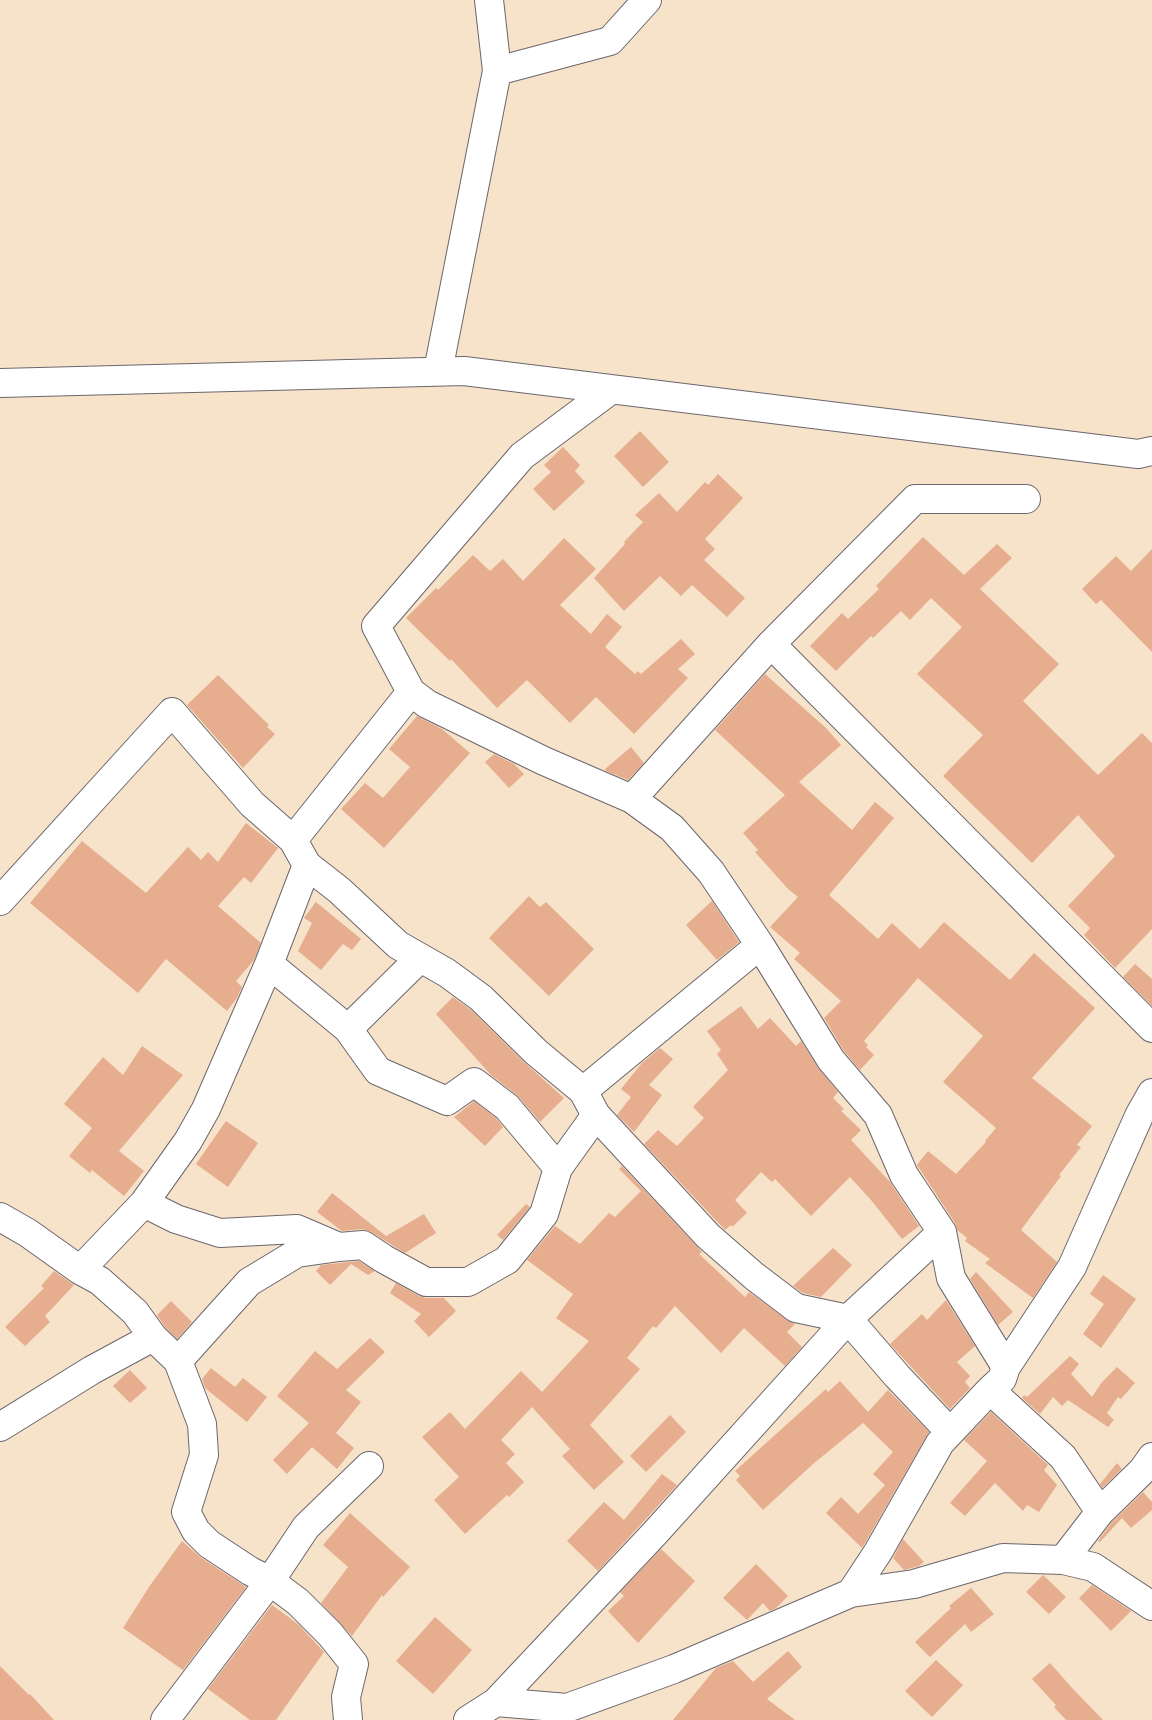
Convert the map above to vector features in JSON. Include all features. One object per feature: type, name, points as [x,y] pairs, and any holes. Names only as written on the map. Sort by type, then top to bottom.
[{"type":"street","points":[[438,371],[497,71],[489,0]]},
{"type":"street","points":[[497,71],[610,41],[647,0]]},
{"type":"street","points":[[0,383],[464,371],[1138,454],[1152,451]]},
{"type":"street","points":[[612,389],[522,456],[376,626],[411,692],[427,704],[544,762],[632,799],[672,828],[711,872],[831,1060],[878,1114],[904,1176],[942,1232],[951,1278],[1006,1367]]},
{"type":"street","points":[[632,799],[771,644],[915,499],[1026,499]]},
{"type":"street","points":[[771,644],[1152,1028]]},
{"type":"street","points":[[293,840],[411,692]]},
{"type":"street","points":[[0,901],[172,712],[252,804],[293,840],[307,865],[339,890],[398,945],[447,973],[481,998],[536,1052],[583,1091],[596,1115],[708,1236],[754,1276],[796,1308],[848,1319],[897,1376],[950,1432]]},
{"type":"street","points":[[80,1270],[144,1203],[188,1140],[206,1109],[269,964],[307,865]]},
{"type":"street","points":[[583,1091],[760,946]]},
{"type":"street","points":[[348,1029],[420,958]]},
{"type":"street","points":[[269,964],[348,1029],[378,1071],[447,1101],[474,1082],[507,1107],[558,1168]]},
{"type":"street","points":[[850,1594],[878,1552],[940,1443],[1002,1379],[1006,1367],[1072,1267],[1145,1122],[1152,1093]]},
{"type":"street","points":[[178,1361],[249,1282],[297,1253],[363,1245],[426,1282],[468,1282],[507,1260],[544,1214],[558,1168],[596,1115]]},
{"type":"street","points":[[144,1203],[176,1218],[220,1233],[297,1229],[339,1247]]},
{"type":"street","points":[[0,1217],[28,1233],[80,1270],[100,1281],[136,1312],[153,1337],[178,1361],[202,1424],[204,1456],[186,1512],[196,1531],[209,1544],[250,1571],[270,1581],[298,1602],[330,1634],[354,1664],[346,1697],[348,1720]]},
{"type":"street","points":[[468,1720],[496,1702],[655,1533],[848,1319],[942,1232]]},
{"type":"street","points":[[0,1427],[92,1370],[153,1337]]},
{"type":"street","points":[[990,1390],[1063,1456],[1100,1512]]},
{"type":"street","points":[[1063,1560],[1100,1512],[1142,1470],[1152,1456]]},
{"type":"street","points":[[165,1720],[270,1581],[306,1527],[369,1466]]},
{"type":"street","points":[[496,1702],[567,1708],[674,1669],[850,1594],[914,1584],[1003,1558],[1063,1560],[1093,1567],[1152,1606]]},
{"type":"building","points":[[640,431],[669,462],[643,487],[614,456]]},
{"type":"building","points":[[563,447],[580,465],[575,471],[585,482],[554,511],[533,489],[551,472],[544,465]]},
{"type":"building","points":[[718,474],[743,498],[705,539],[715,549],[704,560],[745,598],[727,617],[692,585],[681,596],[660,576],[624,611],[594,578],[643,522],[635,515],[659,493],[677,512],[705,482],[708,485]]},
{"type":"building","points":[[923,537],[964,575],[997,544],[1012,558],[980,589],[1059,664],[1023,701],[1098,775],[1142,733],[1152,743],[1152,929],[1115,968],[1084,935],[1090,928],[1068,906],[1115,856],[1078,815],[1032,863],[943,776],[983,735],[917,674],[962,627],[931,598],[910,620],[901,611],[873,638],[871,636],[836,671],[810,646],[842,613],[848,619],[879,589],[876,586]]},
{"type":"building","points":[[564,538],[596,569],[560,605],[591,634],[607,614],[622,627],[605,647],[635,674],[638,671],[641,674],[681,639],[695,654],[678,669],[688,678],[634,734],[596,697],[570,723],[527,680],[497,708],[451,659],[450,661],[406,618],[436,588],[438,590],[473,555],[490,571],[503,559],[523,581]]},
{"type":"building","points":[[1152,549],[1152,652],[1101,600],[1096,604],[1082,589],[1116,556],[1131,571]]},
{"type":"building","points":[[765,674],[826,728],[841,745],[799,782],[852,830],[875,802],[894,818],[829,895],[878,939],[892,923],[920,949],[944,922],[1010,980],[1034,953],[1095,1008],[1032,1078],[1092,1126],[1077,1145],[1081,1147],[1021,1230],[1057,1262],[1033,1298],[985,1263],[990,1259],[965,1241],[967,1238],[957,1230],[955,1223],[917,1165],[928,1151],[956,1174],[986,1142],[996,1128],[943,1082],[983,1036],[918,978],[864,1041],[868,1045],[866,1047],[874,1055],[860,1070],[844,1051],[824,1018],[841,1001],[794,959],[800,953],[770,927],[798,897],[788,889],[755,852],[758,850],[743,833],[785,795],[715,730]]},
{"type":"building","points":[[218,675],[269,725],[267,727],[275,734],[243,768],[187,705]]},
{"type":"building","points":[[417,716],[442,729],[470,753],[384,848],[341,809],[365,783],[383,798],[410,767],[389,749]]},
{"type":"building","points":[[631,747],[644,763],[628,780],[606,771],[605,769]]},
{"type":"building","points":[[494,754],[514,764],[524,774],[509,788],[485,762]]},
{"type":"building","points":[[246,823],[278,848],[251,883],[244,877],[218,906],[261,943],[254,960],[236,981],[242,987],[237,998],[227,1011],[166,959],[138,993],[30,903],[82,841],[146,893],[188,847],[201,860],[208,852],[218,862]]},
{"type":"building","points":[[529,896],[540,907],[546,902],[594,949],[549,996],[489,938]]},
{"type":"building","points":[[712,901],[739,942],[717,960],[686,925]]},
{"type":"building","points":[[316,902],[361,939],[352,950],[343,944],[321,970],[298,951],[312,923],[304,918]]},
{"type":"building","points":[[1135,964],[1152,979],[1152,1006],[1123,977]]},
{"type":"building","points":[[453,997],[471,1010],[564,1098],[540,1122],[517,1095],[491,1075],[436,1014]]},
{"type":"building","points":[[741,1006],[758,1029],[770,1018],[796,1046],[801,1041],[818,1068],[838,1092],[833,1098],[844,1109],[841,1111],[861,1130],[851,1140],[890,1182],[919,1226],[902,1239],[850,1177],[811,1216],[775,1179],[772,1182],[761,1172],[735,1200],[747,1213],[732,1227],[731,1225],[725,1230],[644,1144],[658,1130],[677,1146],[704,1118],[693,1107],[728,1070],[717,1054],[721,1050],[707,1031]]},
{"type":"building","points":[[142,1046],[183,1075],[119,1151],[144,1171],[124,1196],[92,1170],[90,1173],[69,1156],[92,1128],[64,1104],[103,1057],[123,1075]]},
{"type":"building","points":[[660,1048],[673,1059],[649,1085],[662,1095],[634,1132],[617,1115],[631,1097],[621,1089],[642,1063]]},
{"type":"building","points":[[474,1101],[496,1118],[503,1127],[485,1146],[454,1117]]},
{"type":"building","points":[[226,1121],[258,1143],[228,1187],[196,1164]]},
{"type":"building","points":[[622,1166],[702,1252],[699,1254],[745,1297],[749,1292],[795,1324],[787,1332],[802,1347],[785,1366],[744,1328],[721,1353],[675,1306],[656,1328],[653,1326],[627,1358],[640,1369],[590,1425],[624,1462],[594,1490],[562,1456],[570,1449],[532,1407],[501,1440],[515,1454],[506,1463],[524,1482],[465,1534],[434,1500],[459,1477],[422,1437],[450,1412],[465,1429],[521,1371],[542,1392],[589,1341],[556,1318],[573,1294],[527,1260],[555,1226],[580,1244],[609,1213],[615,1217],[641,1191],[619,1169]]},
{"type":"building","points":[[332,1193],[386,1236],[424,1214],[436,1233],[405,1253],[371,1232],[362,1229],[342,1231],[317,1212]]},
{"type":"building","points":[[526,1204],[530,1207],[503,1240],[497,1235]]},
{"type":"building","points":[[833,1248],[852,1265],[821,1297],[803,1293],[793,1286]]},
{"type":"building","points":[[359,1261],[375,1271],[368,1275],[351,1264],[330,1285],[316,1271],[321,1265]]},
{"type":"building","points":[[54,1271],[74,1285],[45,1316],[50,1322],[25,1346],[5,1327],[44,1288],[41,1286]]},
{"type":"building","points":[[976,1272],[1013,1312],[998,1325],[970,1279]]},
{"type":"building","points":[[1103,1275],[1136,1299],[1101,1348],[1083,1334],[1104,1304],[1090,1294]]},
{"type":"building","points":[[396,1283],[419,1296],[444,1298],[456,1311],[429,1337],[414,1321],[421,1314],[390,1293]]},
{"type":"building","points":[[946,1300],[975,1346],[957,1362],[970,1376],[965,1382],[970,1388],[950,1409],[890,1344],[922,1314],[927,1320]]},
{"type":"building","points":[[171,1301],[192,1322],[177,1339],[165,1327],[157,1315]]},
{"type":"building","points":[[370,1338],[385,1352],[346,1390],[361,1402],[336,1433],[354,1448],[337,1469],[312,1447],[287,1474],[273,1460],[309,1423],[277,1396],[315,1351],[337,1369]]},
{"type":"building","points":[[1070,1356],[1079,1364],[1071,1374],[1092,1397],[1102,1382],[1117,1367],[1135,1383],[1121,1399],[1118,1397],[1107,1413],[1114,1420],[1108,1427],[1068,1400],[1062,1406],[1053,1397],[1040,1414],[1022,1398],[1024,1395],[1027,1397]]},
{"type":"building","points":[[211,1368],[235,1387],[243,1378],[267,1397],[247,1422],[205,1388],[202,1379]]},
{"type":"building","points":[[130,1370],[147,1388],[130,1403],[113,1386]]},
{"type":"building","points":[[840,1381],[868,1412],[888,1390],[929,1432],[862,1548],[826,1513],[841,1497],[858,1514],[885,1485],[873,1474],[893,1452],[863,1423],[813,1464],[763,1510],[736,1480],[740,1476],[735,1471],[826,1389],[828,1392]]},
{"type":"building","points":[[991,1412],[1048,1465],[1044,1470],[1057,1485],[1039,1512],[1027,1505],[1023,1511],[995,1483],[965,1516],[950,1503],[987,1461],[964,1440]]},
{"type":"building","points":[[670,1415],[686,1432],[646,1472],[630,1456]]},
{"type":"building","points":[[1117,1463],[1122,1469],[1102,1488],[1100,1484]]},
{"type":"building","points":[[662,1474],[677,1485],[598,1571],[567,1541],[604,1502],[624,1520]]},
{"type":"building","points":[[1143,1492],[1152,1502],[1152,1510],[1131,1528],[1122,1518],[1100,1542],[1098,1541],[1112,1522]]},
{"type":"building","points":[[350,1513],[410,1567],[383,1597],[382,1595],[352,1636],[321,1603],[348,1567],[323,1545]]},
{"type":"building","points":[[903,1539],[924,1562],[919,1566],[904,1570],[893,1558]]},
{"type":"building","points":[[182,1541],[200,1557],[246,1587],[183,1670],[123,1628]]},
{"type":"building","points":[[661,1549],[695,1581],[638,1643],[608,1611],[624,1596],[620,1592]]},
{"type":"building","points":[[756,1564],[788,1596],[776,1608],[770,1611],[763,1603],[747,1620],[723,1598]]},
{"type":"building","points":[[1043,1575],[1066,1597],[1049,1614],[1026,1592]]},
{"type":"building","points":[[1092,1585],[1131,1611],[1111,1631],[1079,1598]]},
{"type":"building","points":[[971,1588],[994,1614],[971,1632],[965,1624],[930,1657],[915,1642],[951,1608],[949,1606]]},
{"type":"building","points":[[272,1605],[299,1625],[324,1652],[276,1720],[250,1720],[208,1689]]},
{"type":"building","points":[[435,1617],[472,1650],[433,1694],[396,1661]]},
{"type":"building","points":[[788,1651],[802,1667],[767,1699],[795,1720],[673,1720],[716,1668],[733,1661],[753,1682]]},
{"type":"building","points":[[936,1660],[963,1685],[932,1717],[905,1691]]},
{"type":"building","points":[[1050,1663],[1103,1720],[1066,1720],[1054,1707],[1056,1705],[1032,1679]]},
{"type":"building","points":[[0,1666],[30,1694],[54,1720],[0,1720]]}]
